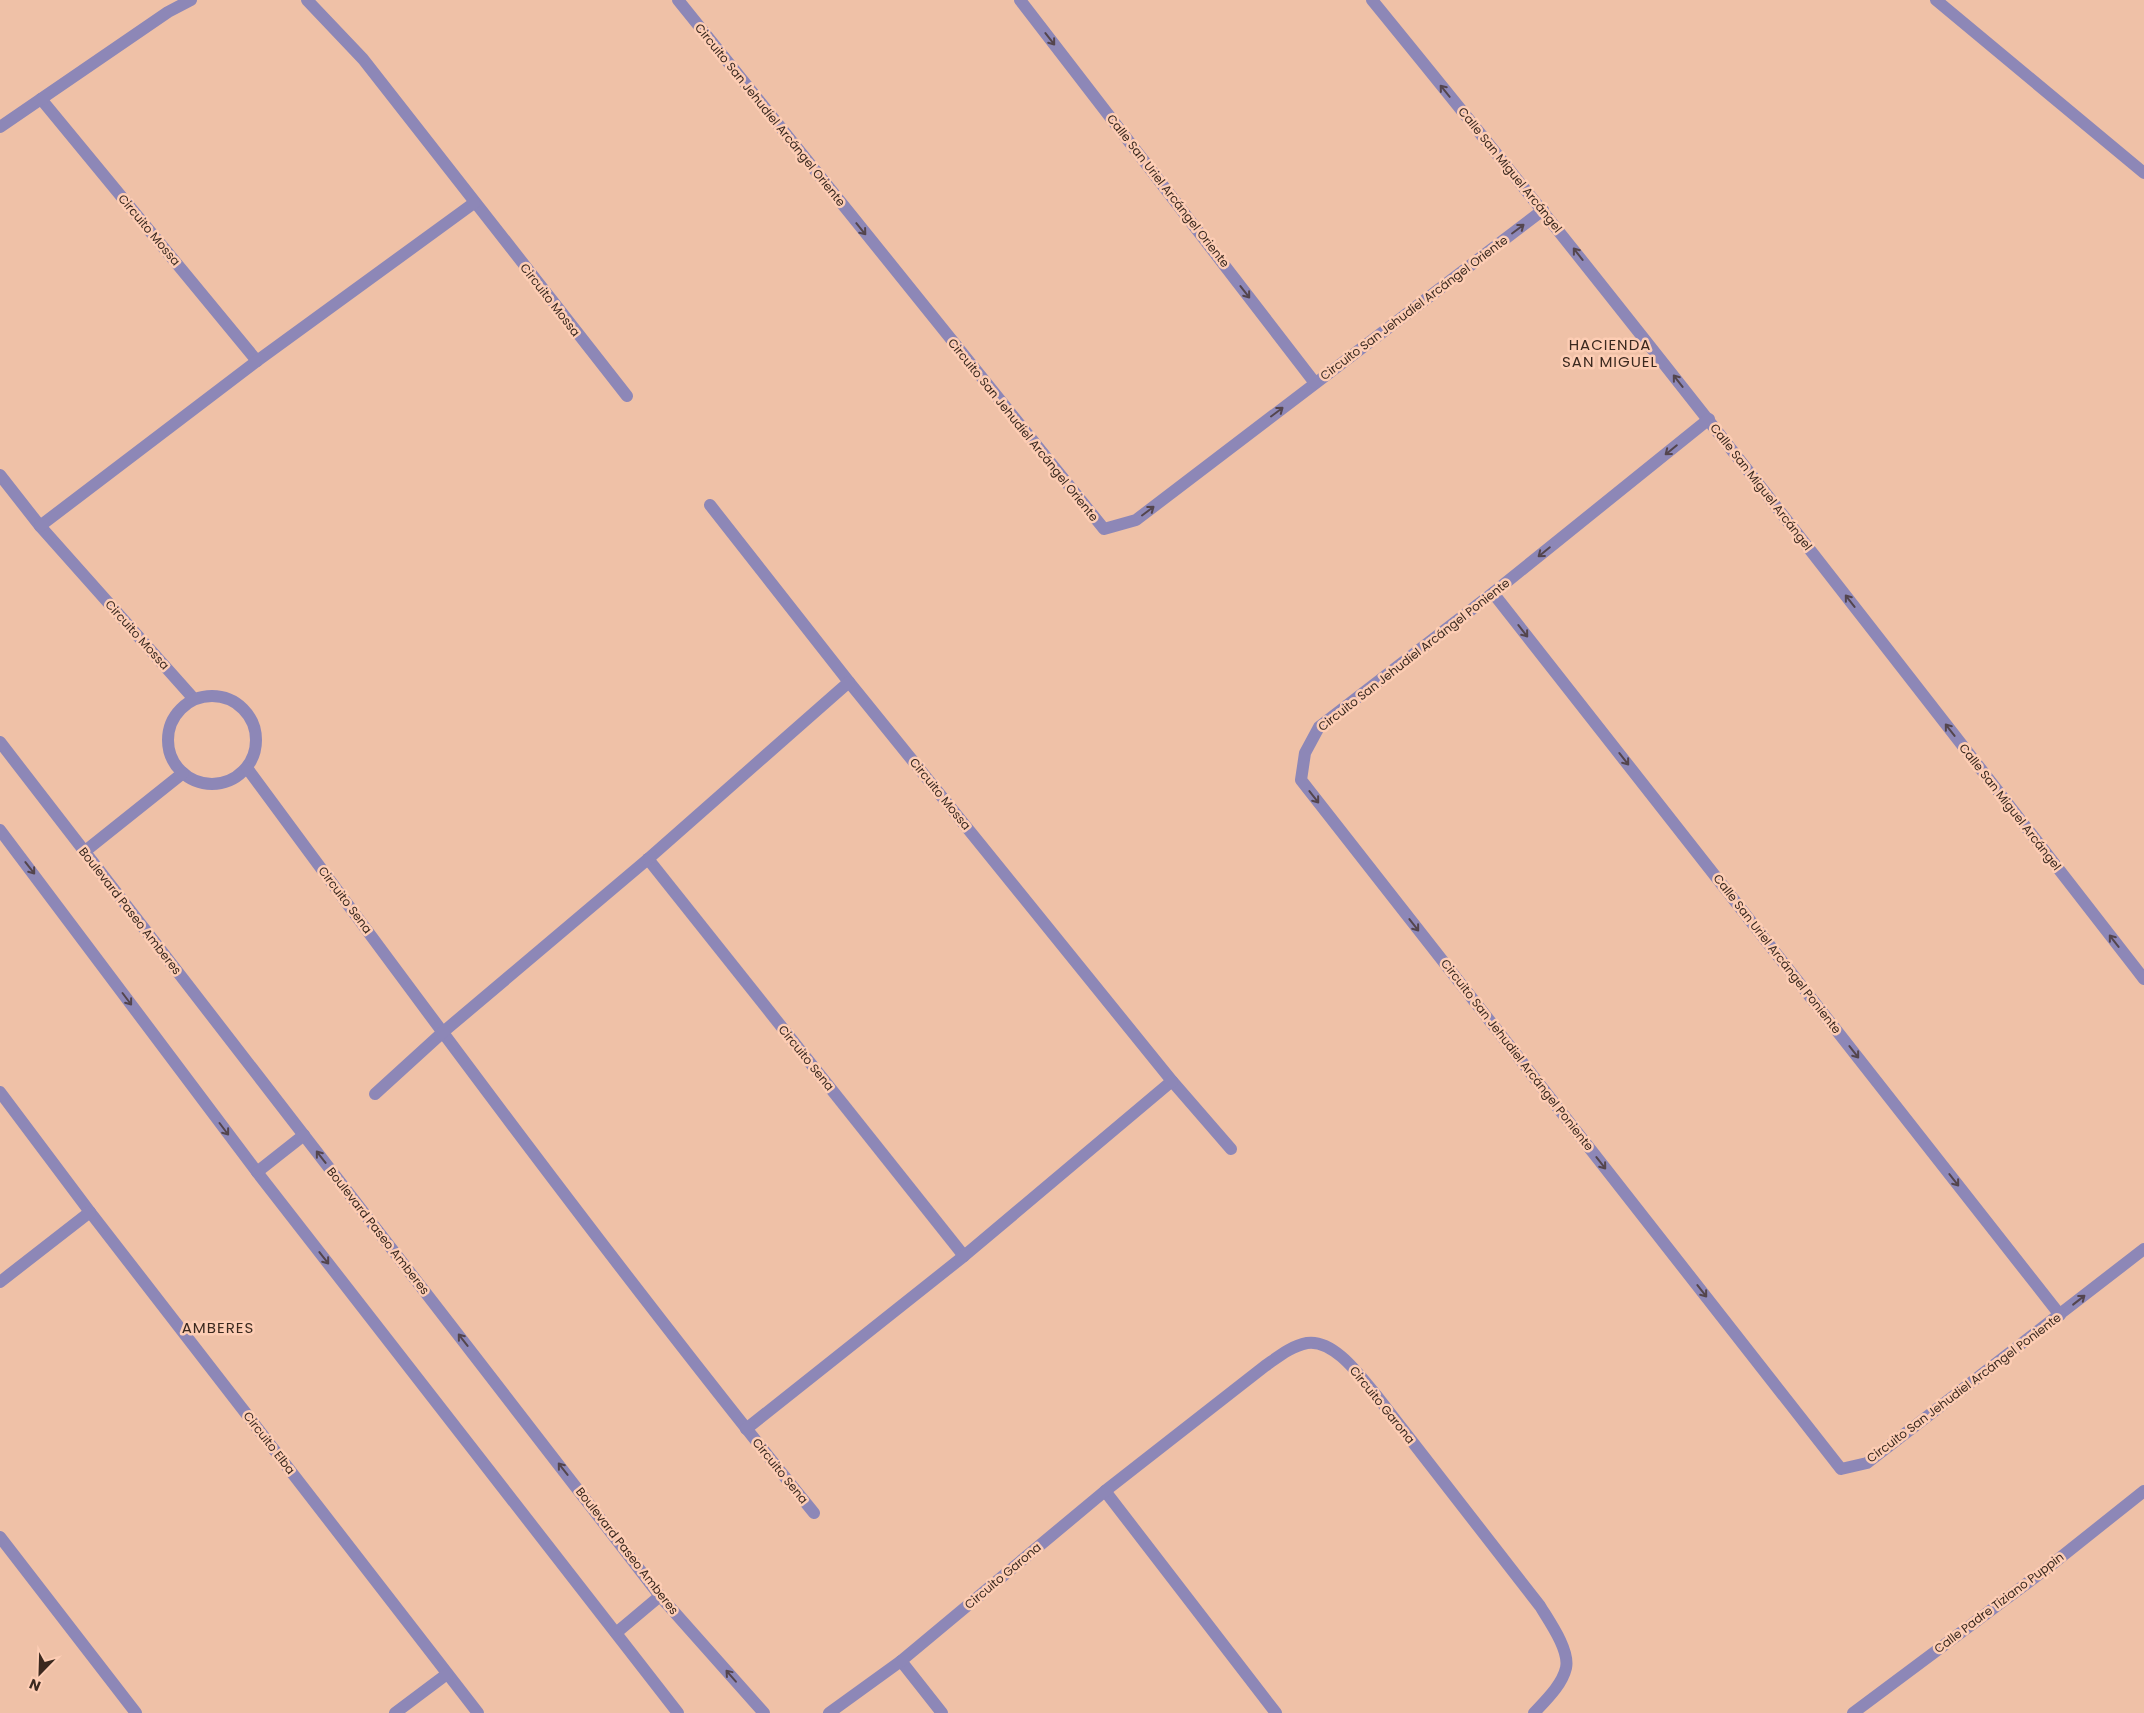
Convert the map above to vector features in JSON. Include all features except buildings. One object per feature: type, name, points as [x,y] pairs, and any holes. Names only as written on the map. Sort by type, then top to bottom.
[{"type":"street","points":[[0,127],[168,12],[191,0]]},
{"type":"street","name":"Circuito Mossa","points":[[307,0],[362,59],[627,396]]},
{"type":"street","name":"Circuito San Jehudiel Arcángel Oriente","points":[[678,0],[1104,529],[1136,520],[1543,210]]},
{"type":"street","name":"Calle San Uriel Arcángel Oriente","points":[[1020,0],[1315,383]]},
{"type":"street","name":"Calle San Miguel Arcángel","points":[[1372,0],[1543,210],[1709,419],[2144,979]]},
{"type":"street","points":[[1936,0],[2144,173]]},
{"type":"street","name":"Circuito Mossa","points":[[41,99],[257,361]]},
{"type":"street","points":[[40,526],[257,361],[474,203]]},
{"type":"street","name":"Circuito San Jehudiel Arcángel Poniente","points":[[1709,419],[1493,593],[1319,727],[1305,753],[1301,780],[1841,1469],[1867,1463],[2144,1250]]},
{"type":"street","name":"Circuito Mossa","points":[[0,476],[40,526],[194,699]]},
{"type":"street","name":"Circuito Mossa","points":[[710,506],[849,682],[1172,1081]]},
{"type":"street","name":"Calle San Uriel Arcángel Poniente","points":[[1493,593],[2060,1315]]},
{"type":"street","points":[[375,1094],[442,1033],[648,859],[849,682]]},
{"type":"street","points":[[214,695],[233,700],[249,713],[256,732],[256,751],[247,768],[233,780],[216,784],[198,782],[183,773],[172,758],[168,742],[171,724],[180,709],[194,699],[214,695]]},
{"type":"street","name":"Boulevard Paseo Amberes","points":[[0,742],[660,1596],[764,1713]]},
{"type":"street","name":"Circuito Sena","points":[[247,768],[442,1033],[746,1429],[814,1514]]},
{"type":"street","points":[[84,852],[183,773]]},
{"type":"street","points":[[0,830],[257,1172],[678,1713]]},
{"type":"street","name":"Circuito Sena","points":[[648,859],[964,1256]]},
{"type":"street","points":[[1172,1081],[1231,1149]]},
{"type":"street","name":"Circuito Sena","points":[[746,1429],[964,1256],[1172,1081]]},
{"type":"street","name":"Circuito Elba","points":[[0,1092],[90,1212],[478,1713]]},
{"type":"street","points":[[257,1172],[304,1135]]},
{"type":"street","points":[[0,1282],[90,1212]]},
{"type":"street","name":"Circuito Garona","points":[[829,1713],[901,1661],[1105,1491],[1287,1351],[1306,1343],[1322,1343],[1353,1368],[1540,1606],[1555,1630],[1564,1651],[1566,1666],[1560,1681],[1534,1713]]},
{"type":"street","points":[[1105,1491],[1276,1713]]},
{"type":"street","name":"Calle Padre Tiziano Puppin","points":[[1853,1713],[2046,1569],[2144,1491]]},
{"type":"street","points":[[0,1537],[136,1713]]},
{"type":"street","points":[[616,1634],[660,1596]]},
{"type":"street","points":[[901,1661],[942,1713]]},
{"type":"street","points":[[395,1713],[447,1674]]},
{"type":"district","name":"HACIENDA SAN MIGUEL","points":[[1610,354]]},
{"type":"district","name":"AMBERES","points":[[218,1328]]}]
